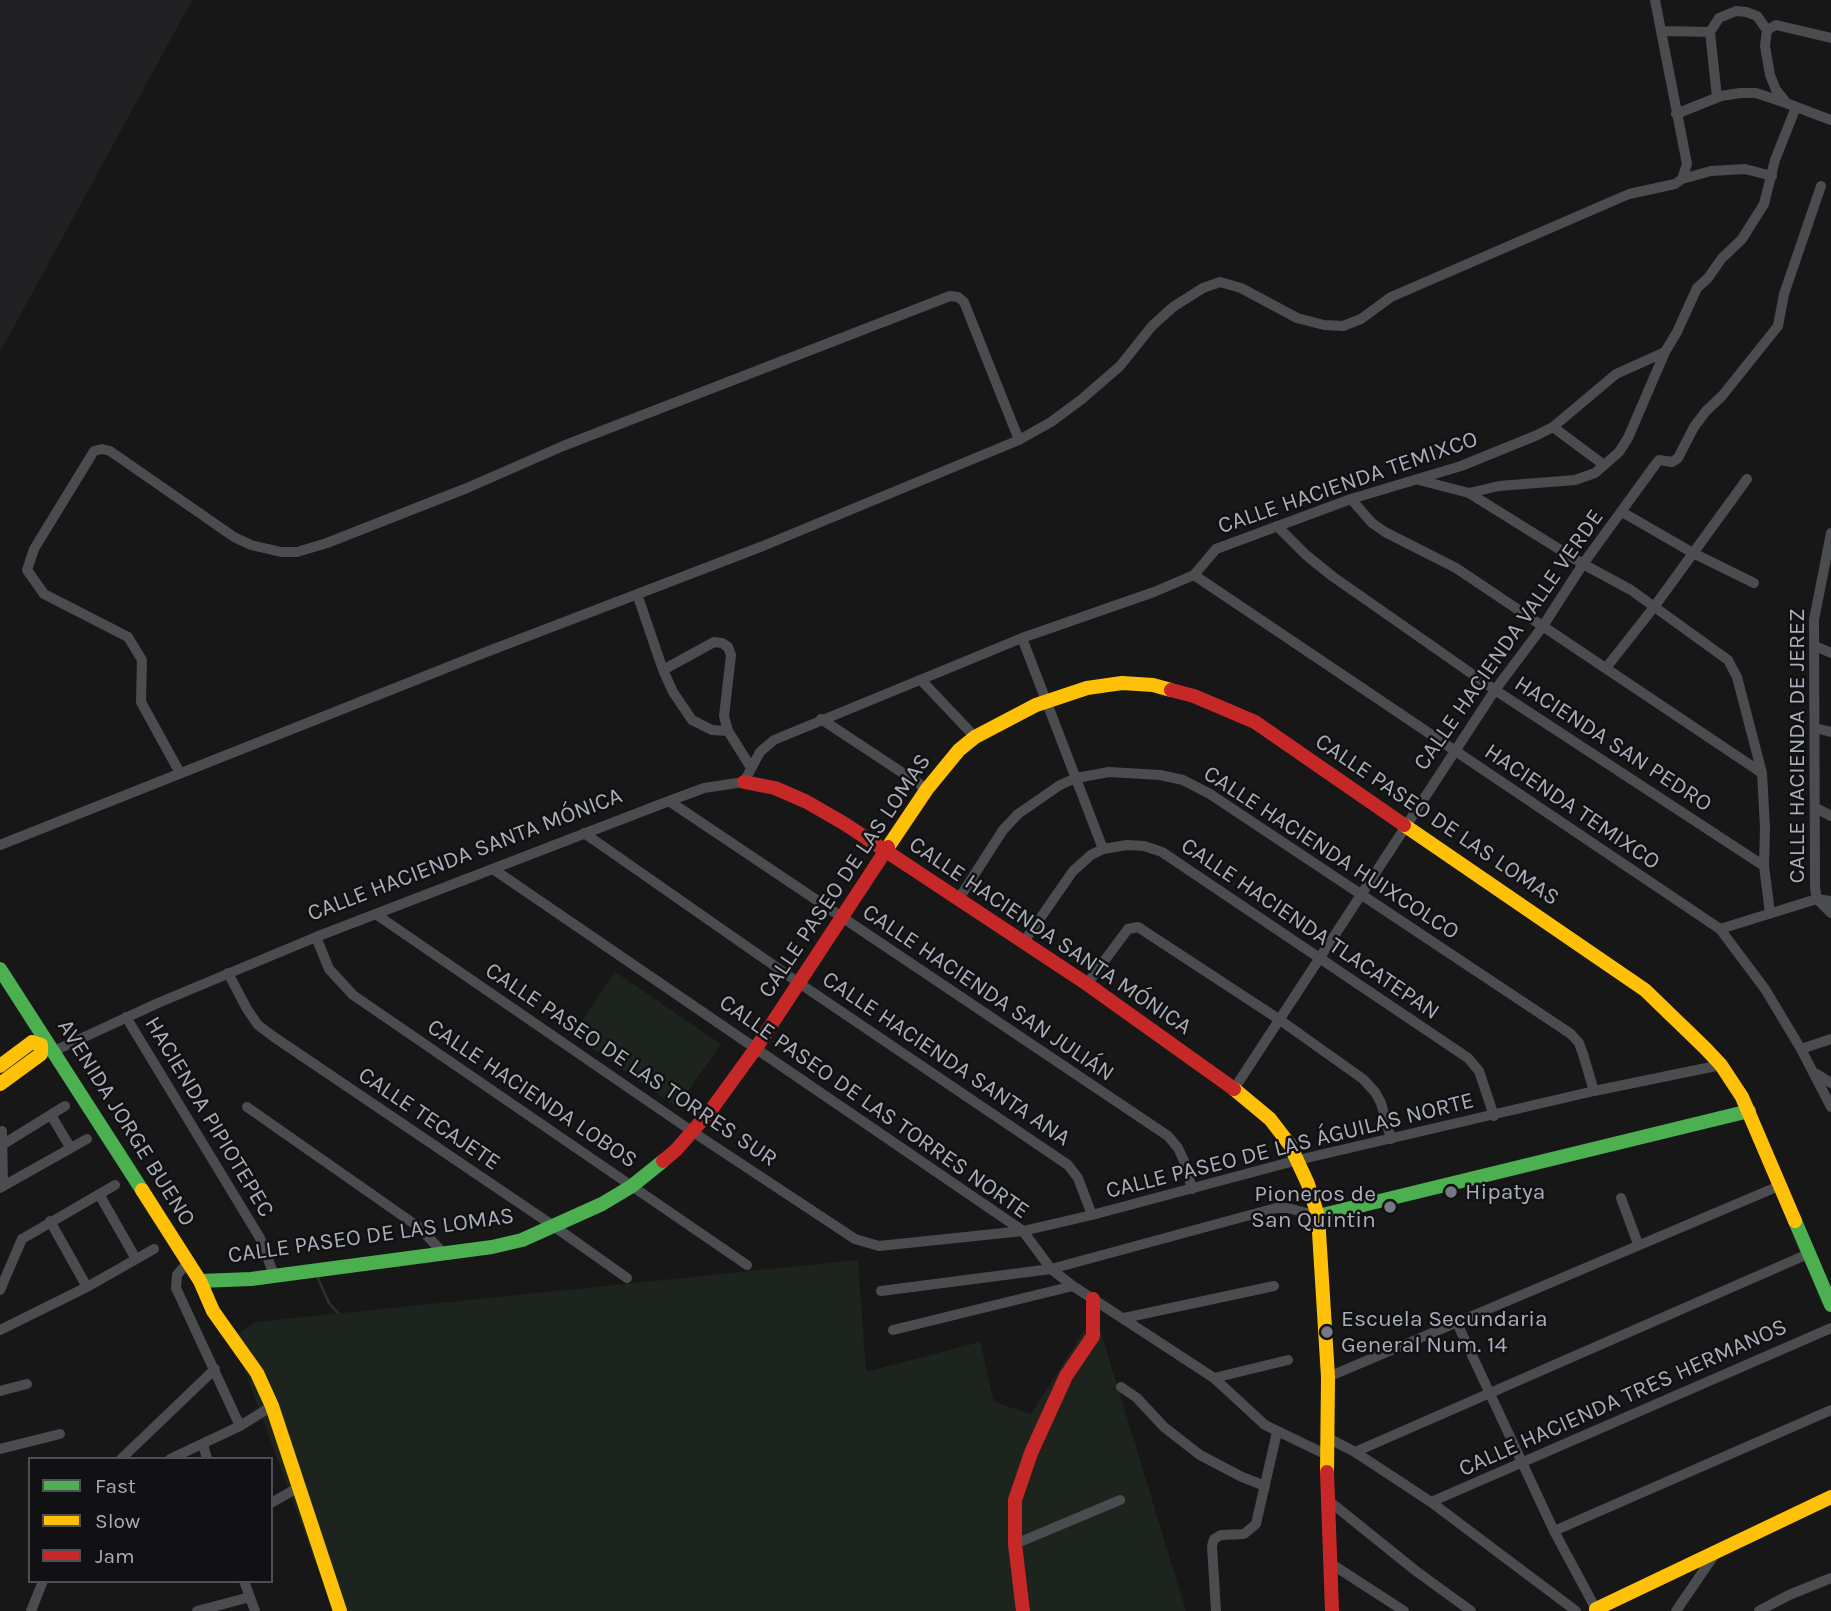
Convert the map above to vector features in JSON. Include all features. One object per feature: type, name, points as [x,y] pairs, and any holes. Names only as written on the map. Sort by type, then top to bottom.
[{"type":"street","points":[[1655,0],[1687,164],[1682,179]]},
{"type":"street","points":[[1717,97],[1710,32],[1719,18],[1736,10],[1757,16],[1767,30],[1765,46],[1770,75],[1776,90],[1786,103]]},
{"type":"street","points":[[1767,30],[1776,24],[1831,38]]},
{"type":"street","points":[[1661,31],[1710,32]]},
{"type":"street","points":[[1676,114],[1717,97],[1756,93],[1831,120]]},
{"type":"street","points":[[1469,494],[1499,486],[1575,480],[1595,473],[1619,452],[1628,438],[1665,352],[1697,288],[1753,223],[1764,204],[1775,160],[1796,107]]},
{"type":"street","points":[[0,845],[763,545],[1018,440],[1051,422],[1082,399],[1120,366],[1152,326],[1173,307],[1203,288],[1220,282],[1241,288],[1297,318],[1324,325],[1343,326],[1361,319],[1391,297],[1629,194],[1675,184],[1682,179],[1711,171],[1745,169],[1772,176]]},
{"type":"street","name":"CALLE HACIENDA VALLE VERDE","points":[[1234,1089],[1495,690],[1543,626],[1583,564],[1659,460],[1672,462],[1678,458],[1694,427],[1779,326],[1784,294],[1821,186]]},
{"type":"street","points":[[180,773],[141,702],[142,660],[128,637],[44,594],[27,570],[34,549],[94,452],[102,449],[110,451],[234,537],[274,551],[297,552],[327,543],[467,488],[563,446],[950,296],[958,297],[964,302],[1018,440]]},
{"type":"street","name":"CALLE HACIENDA TEMIXCO","points":[[744,782],[750,766],[760,752],[774,740],[1022,638],[1140,598],[1194,575],[1216,549],[1351,499],[1461,466],[1553,427],[1616,374],[1665,352]]},
{"type":"street","points":[[1553,427],[1604,466]]},
{"type":"street","points":[[1606,668],[1747,479]]},
{"type":"street","points":[[1415,480],[1450,486],[1469,494],[1583,564],[1615,580],[1728,660],[1737,677],[1762,773],[1765,818],[1763,866],[1770,913]]},
{"type":"street","points":[[1351,499],[1372,523],[1385,532],[1456,568],[1762,773]]},
{"type":"street","points":[[1622,512],[1693,553],[1754,583]]},
{"type":"street","name":"HACIENDA SAN PEDRO","points":[[1277,526],[1332,576],[1495,690],[1763,866]]},
{"type":"street","name":"CALLE HACIENDA DE JEREZ","points":[[1830,540],[1816,600],[1815,728],[1816,899],[1831,913]]},
{"type":"street","name":"HACIENDA TEMIXCO","points":[[1194,575],[1720,929],[1765,989],[1830,1102]]},
{"type":"street","points":[[637,594],[673,692],[692,720],[712,730],[728,731]]},
{"type":"street","points":[[1022,638],[1103,849],[1081,862],[1023,943]]},
{"type":"street","points":[[663,670],[714,642],[728,647],[731,655],[724,716],[728,731],[750,766]]},
{"type":"street","points":[[1815,646],[1831,653]]},
{"type":"street","points":[[922,681],[975,737]]},
{"type":"street","name":"CALLE PASEO DE LAS LOMAS","points":[[200,1281],[251,1279],[444,1254],[512,1242],[555,1227],[632,1186],[676,1150],[693,1132],[756,1048],[927,789],[959,750],[975,737],[1036,705],[1087,688],[1122,683],[1153,685],[1194,696],[1255,722],[1645,990],[1721,1065],[1749,1111],[1831,1305]]},
{"type":"street","points":[[821,719],[927,789]]},
{"type":"street","points":[[1815,728],[1831,732]]},
{"type":"street","name":"CALLE HACIENDA HUIXCOLCO","points":[[958,900],[1003,830],[1018,814],[1060,785],[1076,778],[1109,772],[1160,775],[1183,780],[1210,794],[1571,1034],[1579,1043],[1594,1091]]},
{"type":"street","name":"CALLE HACIENDA SANTA MÓNICA","points":[[54,1051],[126,1017],[316,937],[704,788],[744,782],[775,788],[807,802],[845,824],[1087,984],[1234,1089],[1270,1119],[1290,1145],[1318,1216],[1328,1377],[1326,1437],[1332,1611]]},
{"type":"street","name":"CALLE HACIENDA SAN JULIÁN","points":[[669,801],[1168,1136],[1178,1147],[1192,1189]]},
{"type":"street","points":[[1816,808],[1831,816]]},
{"type":"street","name":"CALLE HACIENDA SANTA ANA","points":[[584,833],[1068,1165],[1078,1178],[1092,1215]]},
{"type":"street","name":"CALLE HACIENDA TLACATEPAN","points":[[1103,849],[1126,845],[1144,846],[1162,852],[1468,1058],[1479,1071],[1494,1115]]},
{"type":"street","name":"CALLE PASEO DE LAS TORRES NORTE","points":[[493,869],[1023,1231],[1051,1269],[1214,1378],[1256,1417],[1277,1432],[1327,1455]]},
{"type":"street","points":[[1720,929],[1816,899],[1831,901]]},
{"type":"street","name":"CALLE PASEO DE LAS TORRES SUR","points":[[377,915],[693,1132],[866,1244]]},
{"type":"street","points":[[1087,984],[1128,929],[1138,927],[1280,1020],[1363,1079],[1376,1091],[1391,1139]]},
{"type":"street","name":"CALLE HACIENDA LOBOS","points":[[316,937],[329,969],[353,995],[747,1265]]},
{"type":"street","name":"AVENIDA JORGE BUENO","points":[[0,969],[200,1281],[213,1311],[257,1373],[272,1406],[340,1611]]},
{"type":"street","name":"CALLE TECAJETE","points":[[229,973],[258,1025],[627,1278]]},
{"type":"street","name":"HACIENDA PIPIOTEPEC","points":[[126,1017],[260,1238],[274,1275]]},
{"type":"street","points":[[1801,1049],[1831,1039]]},
{"type":"street","points":[[0,1066],[32,1042],[41,1045],[41,1054],[0,1084]]},
{"type":"street","name":"CALLE PASEO DE LAS ÁGUILAS NORTE","points":[[866,1244],[879,1246],[1023,1231],[1298,1160],[1594,1091],[1721,1065]]},
{"type":"street","points":[[1814,1072],[1831,1083]]},
{"type":"street","points":[[2,1145],[65,1106]]},
{"type":"street","points":[[247,1107],[420,1228],[444,1254]]},
{"type":"street","points":[[881,1291],[1051,1269],[1276,1208],[1288,1208],[1318,1216],[1749,1111]]},
{"type":"street","points":[[51,1115],[70,1147]]},
{"type":"street","points":[[2,1131],[2,1187]]},
{"type":"street","points":[[2,1187],[87,1139]]},
{"type":"street","points":[[0,1290],[22,1239],[115,1185]]},
{"type":"street","points":[[1328,1377],[1779,1186]]},
{"type":"street","points":[[99,1194],[136,1259]]},
{"type":"street","points":[[1621,1198],[1638,1244]]},
{"type":"street","points":[[50,1221],[87,1287]]},
{"type":"street","points":[[0,1330],[87,1287],[153,1249]]},
{"type":"street","points":[[1355,1452],[1808,1254]]},
{"type":"street","points":[[187,1263],[177,1275],[176,1288],[240,1426]]},
{"type":"street","points":[[893,1330],[1073,1286]]},
{"type":"street","points":[[1124,1318],[1274,1286]]},
{"type":"street","points":[[1023,1611],[1015,1544],[1015,1500],[1031,1453],[1066,1377],[1093,1336],[1093,1299]]},
{"type":"street","points":[[1457,1324],[1554,1531],[1595,1611],[1831,1497]]},
{"type":"street","name":"CALLE HACIENDA TRES HERMANOS","points":[[1430,1502],[1831,1328]]},
{"type":"street","points":[[1214,1378],[1288,1360]]},
{"type":"street","points":[[123,1457],[215,1369]]},
{"type":"street","points":[[0,1391],[27,1384]]},
{"type":"street","points":[[1121,1387],[1137,1398],[1164,1427],[1200,1455],[1265,1486]]},
{"type":"street","points":[[174,1457],[240,1426],[272,1406]]},
{"type":"street","points":[[1554,1531],[1831,1410]]},
{"type":"street","points":[[1216,1611],[1212,1546],[1214,1539],[1220,1535],[1244,1534],[1255,1524],[1277,1432]]},
{"type":"street","points":[[0,1449],[60,1434]]},
{"type":"street","points":[[1326,1437],[1355,1452],[1430,1502],[1576,1611]]},
{"type":"street","points":[[203,1444],[206,1457]]},
{"type":"street","points":[[273,1502],[299,1488]]},
{"type":"street","points":[[1015,1544],[1120,1500]]},
{"type":"street","points":[[1329,1501],[1471,1611]]},
{"type":"street","points":[[1676,1611],[1718,1551]]},
{"type":"street","points":[[1330,1563],[1404,1611]]},
{"type":"street","points":[[1759,1611],[1831,1578]]},
{"type":"street","points":[[31,1611],[42,1583]]},
{"type":"street","points":[[245,1583],[255,1611]]},
{"type":"street","points":[[197,1611],[250,1597]]},
{"type":"shaded area","points":[[0,0],[192,0],[0,352]]},
{"type":"shaded area","points":[[615,972],[721,1044],[677,1107],[572,1035]]},
{"type":"shaded area","points":[[858,1260],[866,1372],[980,1342],[994,1402],[1031,1414],[1095,1313],[1186,1611],[333,1611],[233,1338],[255,1322]]},
{"type":"waterway","points":[[318,1278],[329,1303],[338,1313]]},
{"type":"traffic: fast","points":[[0,969],[142,1190]]},
{"type":"traffic: fast","points":[[1318,1216],[1749,1111]]},
{"type":"traffic: fast","points":[[200,1281],[251,1279],[492,1247],[522,1240],[602,1204],[632,1186],[663,1161]]},
{"type":"traffic: fast","points":[[1795,1221],[1831,1305]]},
{"type":"traffic: slow","points":[[888,847],[927,789],[959,750],[975,737],[1036,705],[1087,688],[1122,683],[1153,685],[1171,690]]},
{"type":"traffic: slow","points":[[1404,825],[1645,990],[1705,1048],[1721,1065],[1742,1097],[1795,1221]]},
{"type":"traffic: slow","points":[[0,1066],[32,1042],[41,1045],[41,1054],[0,1084]]},
{"type":"traffic: slow","points":[[1234,1089],[1270,1119],[1290,1145],[1308,1184],[1318,1216],[1328,1377],[1327,1472]]},
{"type":"traffic: slow","points":[[142,1190],[200,1281],[213,1311],[257,1373],[272,1406],[340,1611]]},
{"type":"traffic: slow","points":[[1596,1609],[1831,1497]]},
{"type":"traffic: jam","points":[[1171,690],[1194,696],[1255,722],[1404,825]]},
{"type":"traffic: jam","points":[[744,782],[775,788],[807,802],[845,824],[1087,984],[1234,1089]]},
{"type":"traffic: jam","points":[[663,1161],[711,1110],[756,1048],[888,847]]},
{"type":"traffic: jam","points":[[1023,1611],[1015,1544],[1015,1500],[1031,1453],[1066,1376],[1093,1336],[1093,1299]]},
{"type":"traffic: jam","points":[[1327,1472],[1332,1611]]},
{"type":"place","name":"Hipatya","points":[[1451,1192]]},
{"type":"place","name":"Pioneros de San Quintin","points":[[1390,1207]]},
{"type":"place","name":"Escuela Secundaria General Num. 14","points":[[1327,1332]]}]
